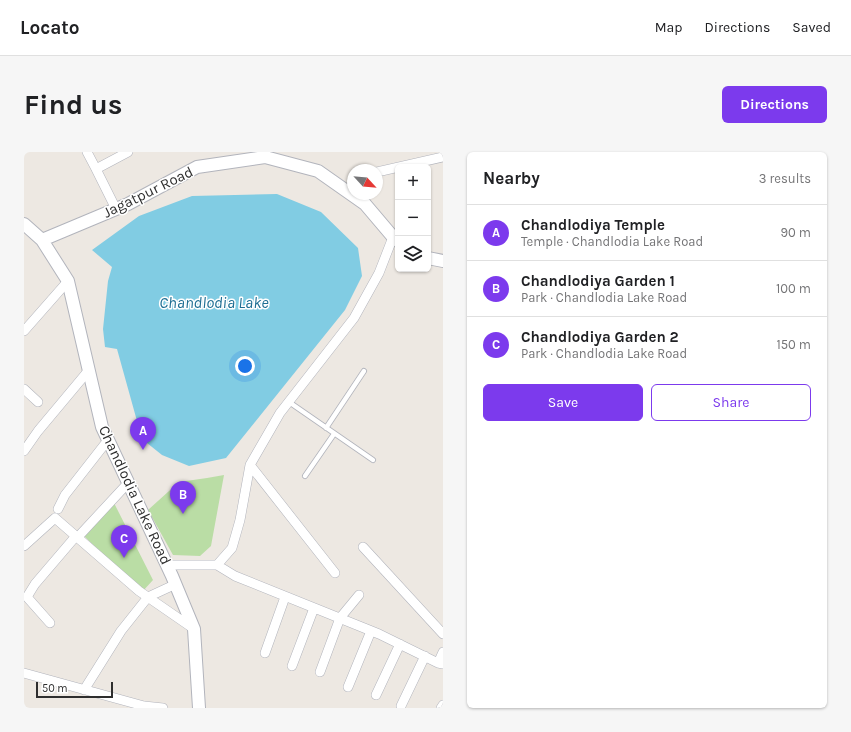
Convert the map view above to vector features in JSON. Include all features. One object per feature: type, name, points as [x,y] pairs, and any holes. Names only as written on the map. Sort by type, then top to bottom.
[{"type":"street","points":[[87,152],[116,208]]},
{"type":"street","points":[[96,169],[128,152]]},
{"type":"street","name":"Jagatpur Road","points":[[42,240],[128,204],[197,167],[263,155],[318,171],[347,187]]},
{"type":"street","points":[[383,171],[443,157]]},
{"type":"street","name":"Jagatpur Road","points":[[361,200],[395,238]]},
{"type":"street","points":[[24,224],[42,240]]},
{"type":"street","name":"Chandlodia Lake Road","points":[[42,240],[68,281],[102,427],[176,584],[194,629],[199,708]]},
{"type":"street","points":[[217,565],[232,548],[240,520],[250,465],[280,413],[354,318],[395,241]]},
{"type":"street","points":[[431,259],[443,261]]},
{"type":"street","points":[[24,331],[68,281]]},
{"type":"street","points":[[24,451],[38,431],[89,370]]},
{"type":"street","points":[[24,389],[38,402]]},
{"type":"street","points":[[58,509],[65,495],[108,440]]},
{"type":"street","points":[[250,465],[335,572]]},
{"type":"street","points":[[50,623],[27,598],[35,584],[76,537],[128,482]]},
{"type":"street","points":[[24,546],[54,518],[139,591],[194,629]]},
{"type":"street","points":[[363,547],[443,634]]},
{"type":"street","points":[[167,565],[217,565],[234,576],[371,631],[440,663],[443,652]]},
{"type":"street","points":[[84,690],[120,631],[148,597],[176,584]]},
{"type":"street","points":[[320,672],[340,618],[359,595]]},
{"type":"street","points":[[265,653],[285,597]]},
{"type":"street","points":[[292,666],[314,608]]},
{"type":"street","points":[[348,687],[371,631]]},
{"type":"street","points":[[376,695],[400,644]]},
{"type":"street","points":[[401,706],[425,656]]},
{"type":"street","points":[[24,673],[144,706],[163,708]]},
{"type":"lane","points":[[326,428],[364,371]]},
{"type":"lane","points":[[289,402],[373,460]]},
{"type":"lane","points":[[305,476],[334,434]]},
{"type":"green space","points":[[224,475],[211,546],[200,556],[173,555],[148,510],[179,482]]},
{"type":"green space","points":[[114,503],[153,580],[142,592],[84,536]]},
{"type":"water","name":"Chandlodia Lake","points":[[277,194],[321,212],[358,248],[362,276],[345,310],[226,458],[189,466],[162,455],[142,439],[117,349],[105,347],[103,329],[108,281],[112,267],[92,250],[139,216],[192,196]]},
{"type":"place","name":"Chandlodiya Temple","points":[[143,450]]},
{"type":"place","name":"Chandlodiya Garden 1","points":[[183,514]]},
{"type":"place","name":"Chandlodiya Garden 2","points":[[124,558]]}]
